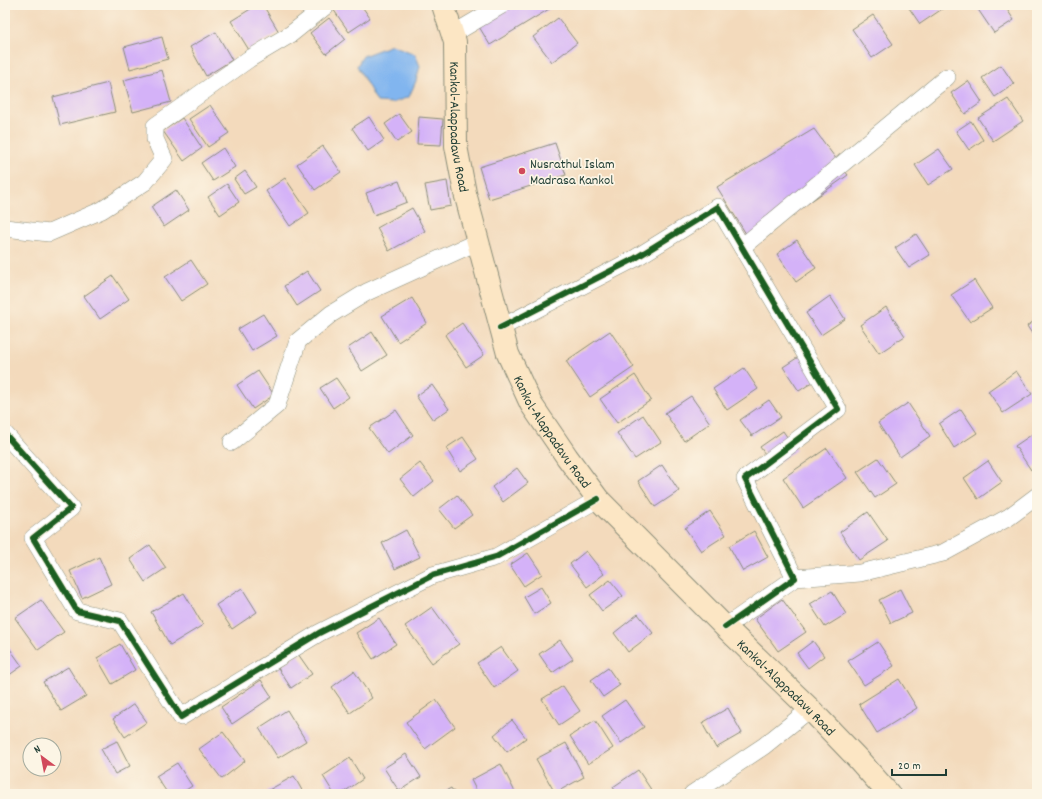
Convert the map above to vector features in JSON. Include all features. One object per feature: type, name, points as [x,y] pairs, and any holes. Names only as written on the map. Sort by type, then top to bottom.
[{"type":"main road","name":"Kankol-Alappadavu Road","points":[[443,5],[455,42],[456,146],[465,193],[508,354],[531,404],[566,456],[598,499],[725,627],[810,709],[889,794]]},
{"type":"street","points":[[5,228],[49,233],[102,210],[145,182],[164,159],[155,139],[155,126],[249,59],[291,34],[327,5]]},
{"type":"street","points":[[452,34],[502,5]]},
{"type":"street","points":[[742,247],[947,77]]},
{"type":"street","points":[[500,328],[634,259],[718,207],[838,409],[745,479],[795,578]]},
{"type":"street","points":[[232,442],[278,404],[298,341],[331,314],[367,292],[477,242]]},
{"type":"street","points":[[5,434],[71,508],[33,538],[77,611],[120,621],[181,717],[319,633],[432,575],[496,557],[598,499]]},
{"type":"street","points":[[725,627],[795,578],[860,573],[943,553],[1009,517],[1037,496]]},
{"type":"street","points":[[692,794],[764,746],[810,709]]},
{"type":"water","points":[[392,45],[415,54],[420,66],[416,81],[409,97],[392,103],[377,102],[357,66],[363,56]]},
{"type":"building","points":[[257,5],[263,5],[279,32],[249,50],[231,21]]},
{"type":"building","points":[[338,5],[361,5],[370,18],[349,32],[333,9]]},
{"type":"building","points":[[511,5],[554,6],[490,45],[478,25]]},
{"type":"building","points":[[907,5],[948,5],[920,24]]},
{"type":"building","points":[[981,5],[1004,5],[1014,20],[994,33],[977,8]]},
{"type":"building","points":[[873,15],[893,44],[872,58],[852,29]]},
{"type":"building","points":[[329,18],[345,39],[326,54],[310,33]]},
{"type":"building","points":[[558,18],[577,43],[552,62],[533,37]]},
{"type":"building","points":[[216,32],[232,60],[206,76],[190,47]]},
{"type":"building","points":[[162,37],[168,59],[130,69],[124,47]]},
{"type":"building","points":[[1001,65],[1014,84],[995,97],[982,78]]},
{"type":"building","points":[[162,70],[171,102],[133,112],[124,80]]},
{"type":"building","points":[[968,81],[982,102],[965,114],[951,93]]},
{"type":"building","points":[[108,83],[115,112],[60,125],[53,97]]},
{"type":"building","points":[[1008,99],[1023,121],[993,141],[978,118]]},
{"type":"building","points":[[210,105],[229,133],[208,147],[189,119]]},
{"type":"building","points":[[399,114],[412,132],[397,142],[385,124]]},
{"type":"building","points":[[369,117],[384,140],[368,151],[352,128]]},
{"type":"building","points":[[419,117],[443,119],[441,145],[417,144]]},
{"type":"building","points":[[182,118],[202,148],[184,161],[163,131]]},
{"type":"building","points":[[971,121],[983,140],[969,150],[956,131]]},
{"type":"building","points":[[814,129],[848,175],[751,242],[717,187]]},
{"type":"building","name":"Nusrathul Islam Madrasa Kankol","points":[[555,143],[566,175],[489,199],[479,167]]},
{"type":"building","points":[[323,146],[341,172],[315,190],[297,164]]},
{"type":"building","points":[[223,148],[235,167],[213,181],[201,163]]},
{"type":"building","points":[[939,149],[953,169],[928,185],[915,165]]},
{"type":"building","points":[[245,171],[256,187],[244,194],[234,179]]},
{"type":"building","points":[[285,178],[309,213],[290,226],[266,191]]},
{"type":"building","points":[[399,181],[407,202],[374,215],[366,193]]},
{"type":"building","points":[[447,181],[451,206],[430,210],[425,185]]},
{"type":"building","points":[[227,184],[239,202],[220,215],[208,197]]},
{"type":"building","points":[[176,190],[189,210],[164,227],[151,207]]},
{"type":"building","points":[[412,208],[425,231],[389,251],[377,228]]},
{"type":"building","points":[[916,234],[930,255],[909,268],[895,248]]},
{"type":"building","points":[[797,240],[816,268],[796,282],[777,254]]},
{"type":"building","points":[[191,260],[207,284],[181,301],[165,277]]},
{"type":"building","points":[[307,271],[320,291],[297,306],[284,286]]},
{"type":"building","points":[[113,276],[129,299],[100,319],[84,296]]},
{"type":"building","points":[[974,280],[992,308],[970,322],[951,295]]},
{"type":"building","points":[[830,296],[845,319],[821,335],[806,313]]},
{"type":"building","points":[[412,298],[427,323],[398,342],[382,316]]},
{"type":"building","points":[[886,307],[905,336],[879,353],[860,325]]},
{"type":"building","points":[[263,314],[277,336],[252,351],[238,329]]},
{"type":"building","points":[[1037,319],[1037,341],[1027,326]]},
{"type":"building","points":[[462,323],[484,355],[466,367],[445,335]]},
{"type":"building","points":[[610,331],[634,367],[590,397],[566,361]]},
{"type":"building","points":[[372,332],[387,355],[362,371],[348,348]]},
{"type":"building","points":[[803,354],[819,378],[799,391],[783,367]]},
{"type":"building","points":[[744,368],[758,389],[727,410],[713,389]]},
{"type":"building","points":[[258,371],[274,395],[253,409],[237,385]]},
{"type":"building","points":[[1016,371],[1032,394],[1003,413],[988,391]]},
{"type":"building","points":[[635,375],[651,400],[617,423],[600,399]]},
{"type":"building","points":[[336,378],[349,397],[333,408],[320,388]]},
{"type":"building","points":[[432,385],[449,409],[433,420],[416,396]]},
{"type":"building","points":[[691,396],[710,423],[684,441],[665,413]]},
{"type":"building","points":[[769,400],[781,417],[752,436],[740,420]]},
{"type":"building","points":[[908,403],[930,436],[900,457],[878,423]]},
{"type":"building","points":[[961,409],[977,433],[954,448],[939,424]]},
{"type":"building","points":[[396,410],[413,435],[388,454],[369,428]]},
{"type":"building","points":[[643,415],[661,442],[635,459],[617,433]]},
{"type":"building","points":[[783,431],[796,450],[773,465],[760,447]]},
{"type":"building","points":[[1034,433],[1037,438],[1037,466],[1031,470],[1015,446]]},
{"type":"building","points":[[463,437],[478,459],[460,471],[446,448]]},
{"type":"building","points":[[827,448],[847,478],[803,508],[783,478]]},
{"type":"building","points":[[878,458],[896,484],[875,498],[857,472]]},
{"type":"building","points":[[988,461],[1002,482],[978,499],[964,478]]},
{"type":"building","points":[[420,463],[434,481],[414,497],[400,479]]},
{"type":"building","points":[[662,465],[679,491],[655,507],[638,481]]},
{"type":"building","points":[[517,468],[528,483],[503,502],[492,487]]},
{"type":"building","points":[[457,495],[472,515],[454,528],[439,509]]},
{"type":"building","points":[[710,511],[726,535],[701,551],[685,528]]},
{"type":"building","points":[[868,512],[888,541],[859,560],[840,532]]},
{"type":"building","points":[[406,530],[420,557],[395,569],[382,543]]},
{"type":"building","points":[[754,531],[768,557],[743,571],[729,546]]},
{"type":"building","points":[[150,545],[166,568],[145,582],[130,559]]},
{"type":"building","points":[[586,551],[604,574],[587,587],[570,564]]},
{"type":"building","points":[[528,553],[542,574],[524,586],[510,565]]},
{"type":"building","points":[[99,557],[111,584],[82,598],[70,571]]},
{"type":"building","points":[[610,580],[623,596],[602,611],[590,595]]},
{"type":"building","points":[[541,587],[551,603],[534,614],[524,597]]},
{"type":"building","points":[[242,588],[257,612],[232,629],[216,605]]},
{"type":"building","points":[[900,589],[912,613],[891,623],[879,600]]},
{"type":"building","points":[[832,591],[846,614],[825,627],[810,604]]},
{"type":"building","points":[[184,593],[203,625],[170,645],[151,612]]},
{"type":"building","points":[[782,599],[806,632],[778,651],[755,619]]},
{"type":"building","points":[[41,600],[64,632],[38,650],[15,618]]},
{"type":"building","points":[[432,607],[459,644],[432,663],[405,626]]},
{"type":"building","points":[[638,614],[653,633],[628,652],[614,633]]},
{"type":"building","points":[[379,618],[396,644],[373,659],[356,633]]},
{"type":"building","points":[[560,640],[573,659],[552,673],[539,654]]},
{"type":"building","points":[[813,641],[824,656],[808,668],[797,653]]},
{"type":"building","points":[[5,642],[22,666],[5,678]]},
{"type":"building","points":[[878,642],[894,666],[864,685],[848,661]]},
{"type":"building","points":[[120,644],[135,670],[112,684],[97,658]]},
{"type":"building","points":[[501,647],[518,671],[494,688],[477,663]]},
{"type":"building","points":[[298,654],[312,674],[291,688],[278,668]]},
{"type":"building","points":[[68,667],[86,696],[61,711],[43,682]]},
{"type":"building","points":[[608,668],[620,685],[603,697],[591,680]]},
{"type":"building","points":[[354,671],[372,698],[350,713],[332,687]]},
{"type":"building","points":[[899,679],[917,708],[877,733],[859,704]]},
{"type":"building","points":[[261,680],[272,697],[232,724],[221,707]]},
{"type":"building","points":[[563,686],[580,711],[559,725],[542,699]]},
{"type":"building","points":[[436,700],[455,727],[425,749],[406,722]]},
{"type":"building","points":[[625,700],[644,727],[621,743],[602,716]]},
{"type":"building","points":[[134,704],[147,722],[125,737],[113,719]]},
{"type":"building","points":[[728,708],[742,733],[716,748],[702,723]]},
{"type":"building","points":[[287,710],[306,741],[278,758],[259,728]]},
{"type":"building","points":[[512,720],[526,738],[507,752],[494,735]]},
{"type":"building","points":[[595,720],[613,748],[588,764],[570,736]]},
{"type":"building","points":[[223,732],[245,761],[222,779],[199,749]]},
{"type":"building","points":[[117,741],[130,766],[115,774],[101,749]]},
{"type":"building","points":[[566,743],[584,777],[555,793],[536,759]]},
{"type":"building","points":[[406,754],[421,777],[399,791],[384,768]]},
{"type":"building","points":[[350,758],[363,779],[341,794],[334,794],[323,776]]},
{"type":"building","points":[[177,763],[192,786],[180,794],[168,794],[156,776]]},
{"type":"building","points":[[501,764],[516,794],[478,794],[471,780]]},
{"type":"building","points":[[638,770],[654,794],[617,794],[613,787]]},
{"type":"building","points":[[294,776],[304,794],[269,794],[267,791]]},
{"type":"building","points":[[451,788],[455,794],[440,794]]},
{"type":"cycle path","points":[[500,328],[634,259],[718,207],[838,409],[745,479],[795,578],[725,627]]},
{"type":"cycle path","points":[[5,434],[71,508],[33,538],[77,611],[120,621],[181,717],[319,633],[433,575],[496,557],[598,499]]},
{"type":"place","name":"Nusrathul Islam Madrasa Kankol","points":[[522,171]]}]
